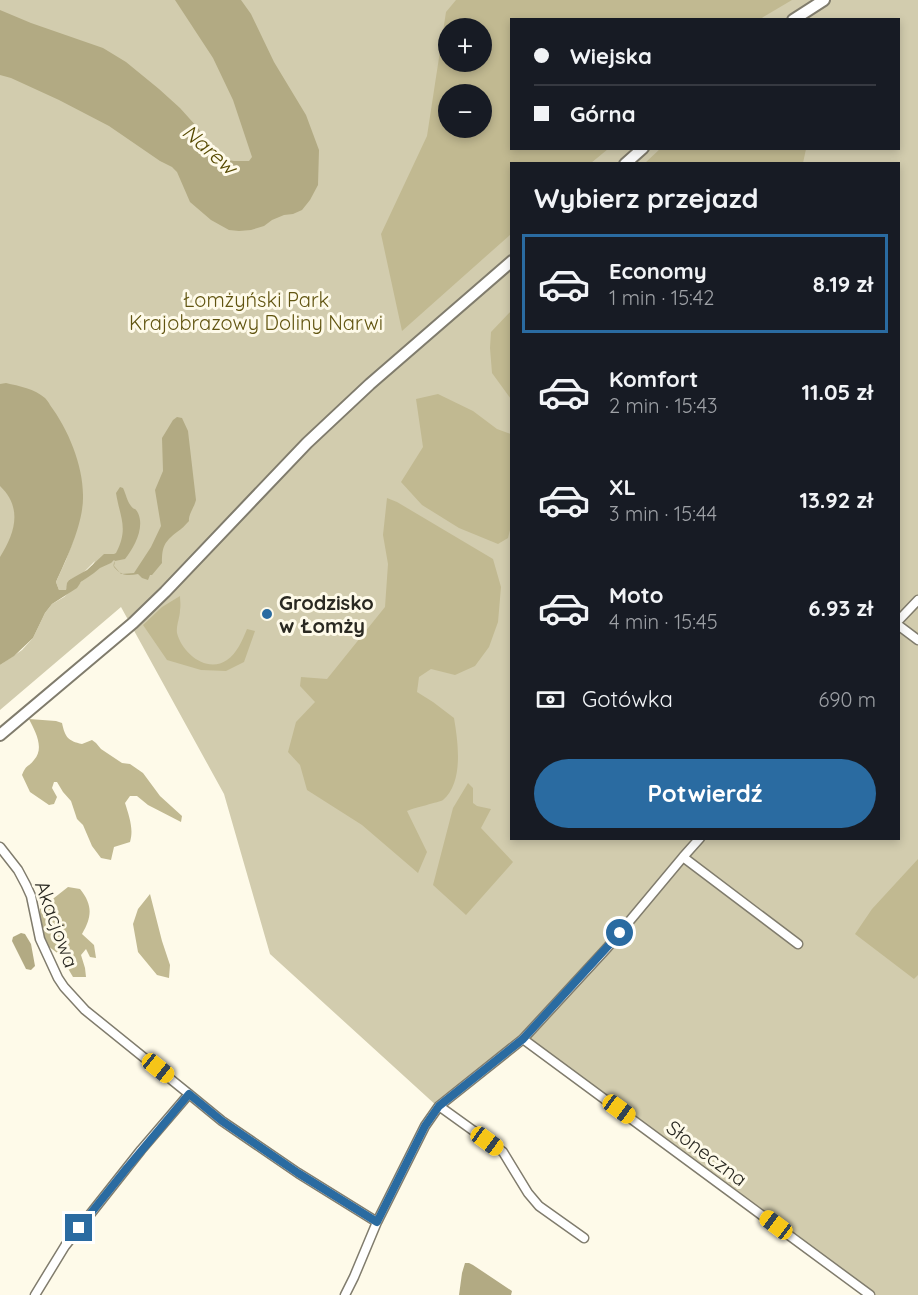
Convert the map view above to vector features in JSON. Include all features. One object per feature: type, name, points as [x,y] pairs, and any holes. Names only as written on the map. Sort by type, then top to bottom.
[{"type":"street","points":[[796,18],[824,0]]},
{"type":"street","points":[[627,162],[641,150]]},
{"type":"street","points":[[0,735],[133,623],[313,437],[370,384],[510,263]]},
{"type":"street","points":[[900,620],[918,600]]},
{"type":"street","points":[[900,622],[918,640]]},
{"type":"street","points":[[345,1295],[377,1222],[425,1126],[439,1106],[523,1039],[607,948],[698,840]]},
{"type":"street","name":"Akacjowa","points":[[0,847],[18,870],[31,896],[40,939],[46,954],[64,987],[85,1010],[228,1126],[377,1222]]},
{"type":"street","points":[[683,857],[798,944]]},
{"type":"street","name":"Słoneczna","points":[[523,1039],[870,1295]]},
{"type":"street","points":[[35,1295],[65,1246],[189,1094]]},
{"type":"street","points":[[439,1106],[503,1152],[532,1199],[584,1239]]},
{"type":"green space","name":"Łomżyński Park Krajobrazowy Doliny Narwi","points":[[0,0],[918,0],[918,1295],[862,1295],[518,1039],[438,1107],[270,954],[224,794],[121,607],[0,710],[0,665],[22,650],[33,638],[52,604],[87,577],[95,561],[82,574],[69,580],[66,590],[59,590],[56,582],[74,538],[0,635]]},
{"type":"shaded area","points":[[456,0],[792,0],[762,18],[510,18],[510,150],[607,150],[592,162],[510,162],[510,235],[402,331],[381,234],[427,136],[438,64],[438,72],[492,72],[492,18],[445,18],[446,12]]},
{"type":"shaded area","points":[[659,150],[806,150],[803,162],[646,162]]},
{"type":"shaded area","points":[[510,312],[510,398],[492,373],[491,332]]},
{"type":"shaded area","points":[[438,394],[473,411],[497,429],[510,434],[510,530],[508,538],[498,544],[459,528],[422,505],[401,482],[423,447],[416,399]]},
{"type":"shaded area","points":[[387,498],[493,559],[501,587],[498,622],[489,647],[475,666],[455,675],[431,669],[419,677],[417,692],[454,718],[458,761],[454,783],[443,800],[407,811],[427,852],[418,873],[362,825],[307,790],[300,765],[288,752],[296,722],[315,702],[300,686],[301,677],[327,679],[385,607],[388,564],[383,535]]},
{"type":"shaded area","points":[[180,596],[177,633],[184,648],[204,663],[219,664],[234,654],[247,629],[255,631],[244,662],[226,671],[201,670],[167,660],[143,625],[162,607]]},
{"type":"shaded area","points":[[29,719],[62,723],[70,740],[82,744],[92,740],[122,763],[130,764],[143,773],[160,796],[182,816],[181,822],[148,805],[137,796],[130,796],[125,803],[131,827],[130,842],[114,847],[111,860],[101,858],[92,846],[83,825],[77,819],[71,801],[57,782],[54,782],[52,788],[57,797],[54,804],[49,805],[30,792],[22,775],[37,755],[39,745]]},
{"type":"shaded area","points":[[468,783],[473,788],[473,803],[491,809],[481,828],[513,862],[466,915],[433,885],[453,808]]},
{"type":"shaded area","points":[[918,859],[918,975],[914,979],[855,934],[872,909]]},
{"type":"shaded area","points":[[68,887],[80,889],[87,900],[90,911],[82,934],[94,945],[96,958],[90,957],[86,949],[81,955],[86,977],[73,977],[60,955],[48,946],[40,925],[40,909]]},
{"type":"shaded area","points":[[150,894],[170,965],[169,978],[157,975],[138,952],[133,924],[138,909]]},
{"type":"water","name":"Narew","points":[[175,0],[241,0],[251,14],[274,62],[306,115],[319,150],[318,185],[302,210],[284,215],[251,230],[229,230],[211,220],[190,202],[177,172],[172,167],[109,126],[59,100],[0,75],[0,10],[103,48],[126,62],[180,108],[213,150],[223,159],[249,161],[252,157],[233,100],[213,58]]},
{"type":"water","points":[[6,383],[32,390],[46,400],[68,436],[77,460],[82,484],[83,506],[74,540],[56,582],[59,590],[66,590],[69,580],[87,570],[104,554],[116,553],[123,530],[116,493],[120,487],[123,488],[130,504],[138,513],[140,525],[135,544],[125,559],[114,560],[100,568],[81,582],[77,588],[52,604],[33,638],[14,656],[0,665],[0,557],[10,539],[14,521],[12,503],[0,486],[0,384]]},
{"type":"water","points":[[177,417],[182,418],[188,431],[196,500],[189,521],[167,542],[163,549],[162,563],[148,580],[138,574],[123,574],[134,573],[161,526],[155,490],[163,471],[162,438],[173,420]]},
{"type":"water","points":[[21,933],[25,934],[31,944],[35,966],[31,970],[26,969],[12,941],[13,937]]},
{"type":"water","points":[[465,1263],[473,1265],[512,1291],[511,1295],[459,1295]]},
{"type":"place","name":"Grodzisko w Łomży","points":[[267,614]]},
{"type":"route","points":[[79,1228],[189,1094],[222,1121],[298,1173],[377,1222],[425,1126],[439,1106],[523,1039],[620,933]]}]
